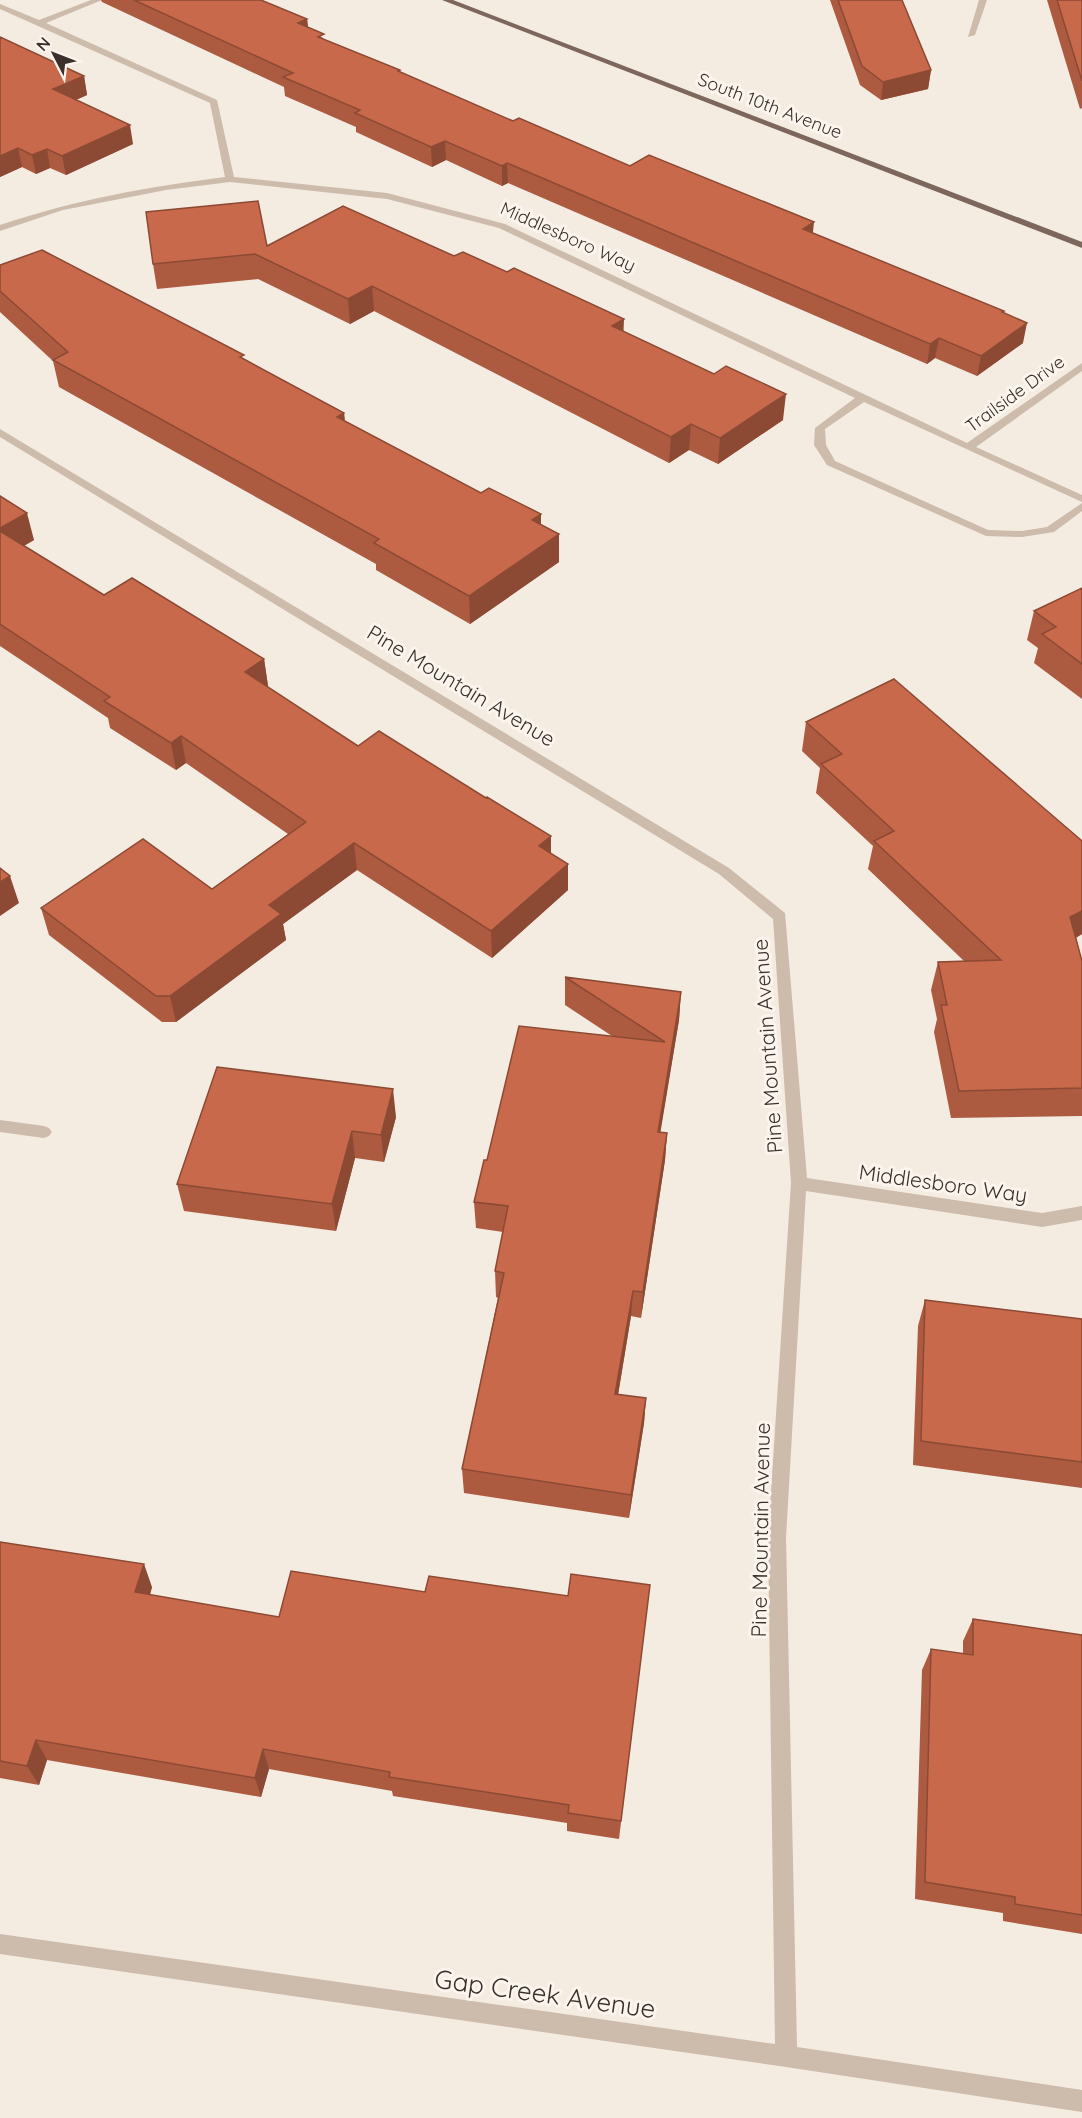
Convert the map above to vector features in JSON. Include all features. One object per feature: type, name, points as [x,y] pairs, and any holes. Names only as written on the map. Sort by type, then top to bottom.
[{"type":"main road","name":"South 10th Avenue","points":[[446,0],[1082,245]]},
{"type":"street","points":[[39,23],[98,0]]},
{"type":"street","points":[[971,35],[984,0]]},
{"type":"street","points":[[0,6],[214,102],[230,179]]},
{"type":"street","name":"Middlesboro Way","points":[[0,228],[61,208],[166,187],[230,179],[387,196],[502,226],[968,448],[1082,499]]},
{"type":"street","name":"Trailside Drive","points":[[968,448],[1082,366]]},
{"type":"street","points":[[863,398],[820,428],[820,445],[831,463],[986,533],[1022,534],[1050,530],[1082,506]]},
{"type":"street","name":"Pine Mountain Avenue","points":[[0,432],[724,871],[780,917],[798,1184],[777,1538],[786,2056]]},
{"type":"street","points":[[0,1126],[44,1132]]},
{"type":"street","name":"Middlesboro Way","points":[[798,1184],[1042,1220],[1082,1213]]},
{"type":"street","name":"Gap Creek Avenue","points":[[0,1944],[786,2056],[1082,2101]]},
{"type":"building","points":[[134,0],[261,0],[307,19],[298,23],[324,34],[318,37],[400,70],[398,71],[513,121],[519,118],[630,166],[649,155],[814,222],[803,229],[1004,311],[1002,312],[1027,323],[981,356],[939,338],[930,344],[507,163],[502,166],[445,141],[431,147],[355,113],[360,110],[283,77],[293,73]]},
{"type":"building","points":[[838,0],[902,0],[931,70],[883,82],[862,66]]},
{"type":"building","points":[[1057,0],[1082,0],[1082,81]]},
{"type":"building","points":[[0,37],[84,76],[53,89],[130,125],[62,156],[47,149],[32,155],[18,148],[0,156]]},
{"type":"building","points":[[258,201],[267,246],[343,206],[454,256],[463,252],[507,272],[514,268],[624,319],[612,326],[714,374],[726,366],[786,394],[720,438],[691,424],[671,437],[372,286],[348,299],[255,254],[153,264],[146,212]]},
{"type":"building","points":[[42,250],[244,355],[240,357],[344,413],[337,417],[481,493],[489,488],[541,514],[532,520],[559,534],[469,596],[374,543],[379,539],[53,360],[68,352],[0,291],[0,265]]},
{"type":"building","points":[[0,496],[27,513],[0,528]]},
{"type":"building","points":[[0,531],[104,595],[132,578],[264,659],[245,672],[358,746],[379,731],[551,836],[539,846],[568,864],[491,931],[354,843],[269,905],[281,914],[170,996],[156,996],[41,908],[143,839],[212,889],[306,822],[181,736],[171,743],[104,701],[110,697],[0,624]]},
{"type":"building","points":[[1082,588],[1082,664],[1042,634],[1056,627],[1034,611]]},
{"type":"building","points":[[894,679],[1082,841],[1082,911],[1070,917],[1082,961],[1082,1088],[959,1091],[941,1005],[947,1005],[938,962],[1001,960],[874,841],[894,831],[821,764],[842,754],[806,722]]},
{"type":"building","points":[[0,868],[10,876],[0,882]]},
{"type":"building","points":[[565,977],[681,992],[658,1132],[667,1133],[643,1292],[633,1291],[615,1394],[646,1398],[631,1495],[462,1469],[504,1273],[495,1271],[508,1206],[474,1202],[484,1160],[487,1160],[519,1026],[665,1042]]},
{"type":"building","points":[[217,1067],[393,1089],[381,1135],[352,1131],[332,1204],[177,1184]]},
{"type":"building","points":[[925,1300],[1082,1319],[1082,1462],[921,1441]]},
{"type":"building","points":[[0,1542],[144,1564],[135,1592],[279,1617],[291,1571],[425,1592],[429,1576],[568,1596],[571,1574],[650,1585],[621,1821],[568,1813],[569,1805],[389,1777],[390,1772],[263,1749],[255,1778],[36,1740],[27,1766],[0,1761]]},
{"type":"building","points":[[973,1619],[1082,1635],[1082,1915],[1015,1904],[1015,1897],[925,1882],[931,1649],[973,1655]]}]
